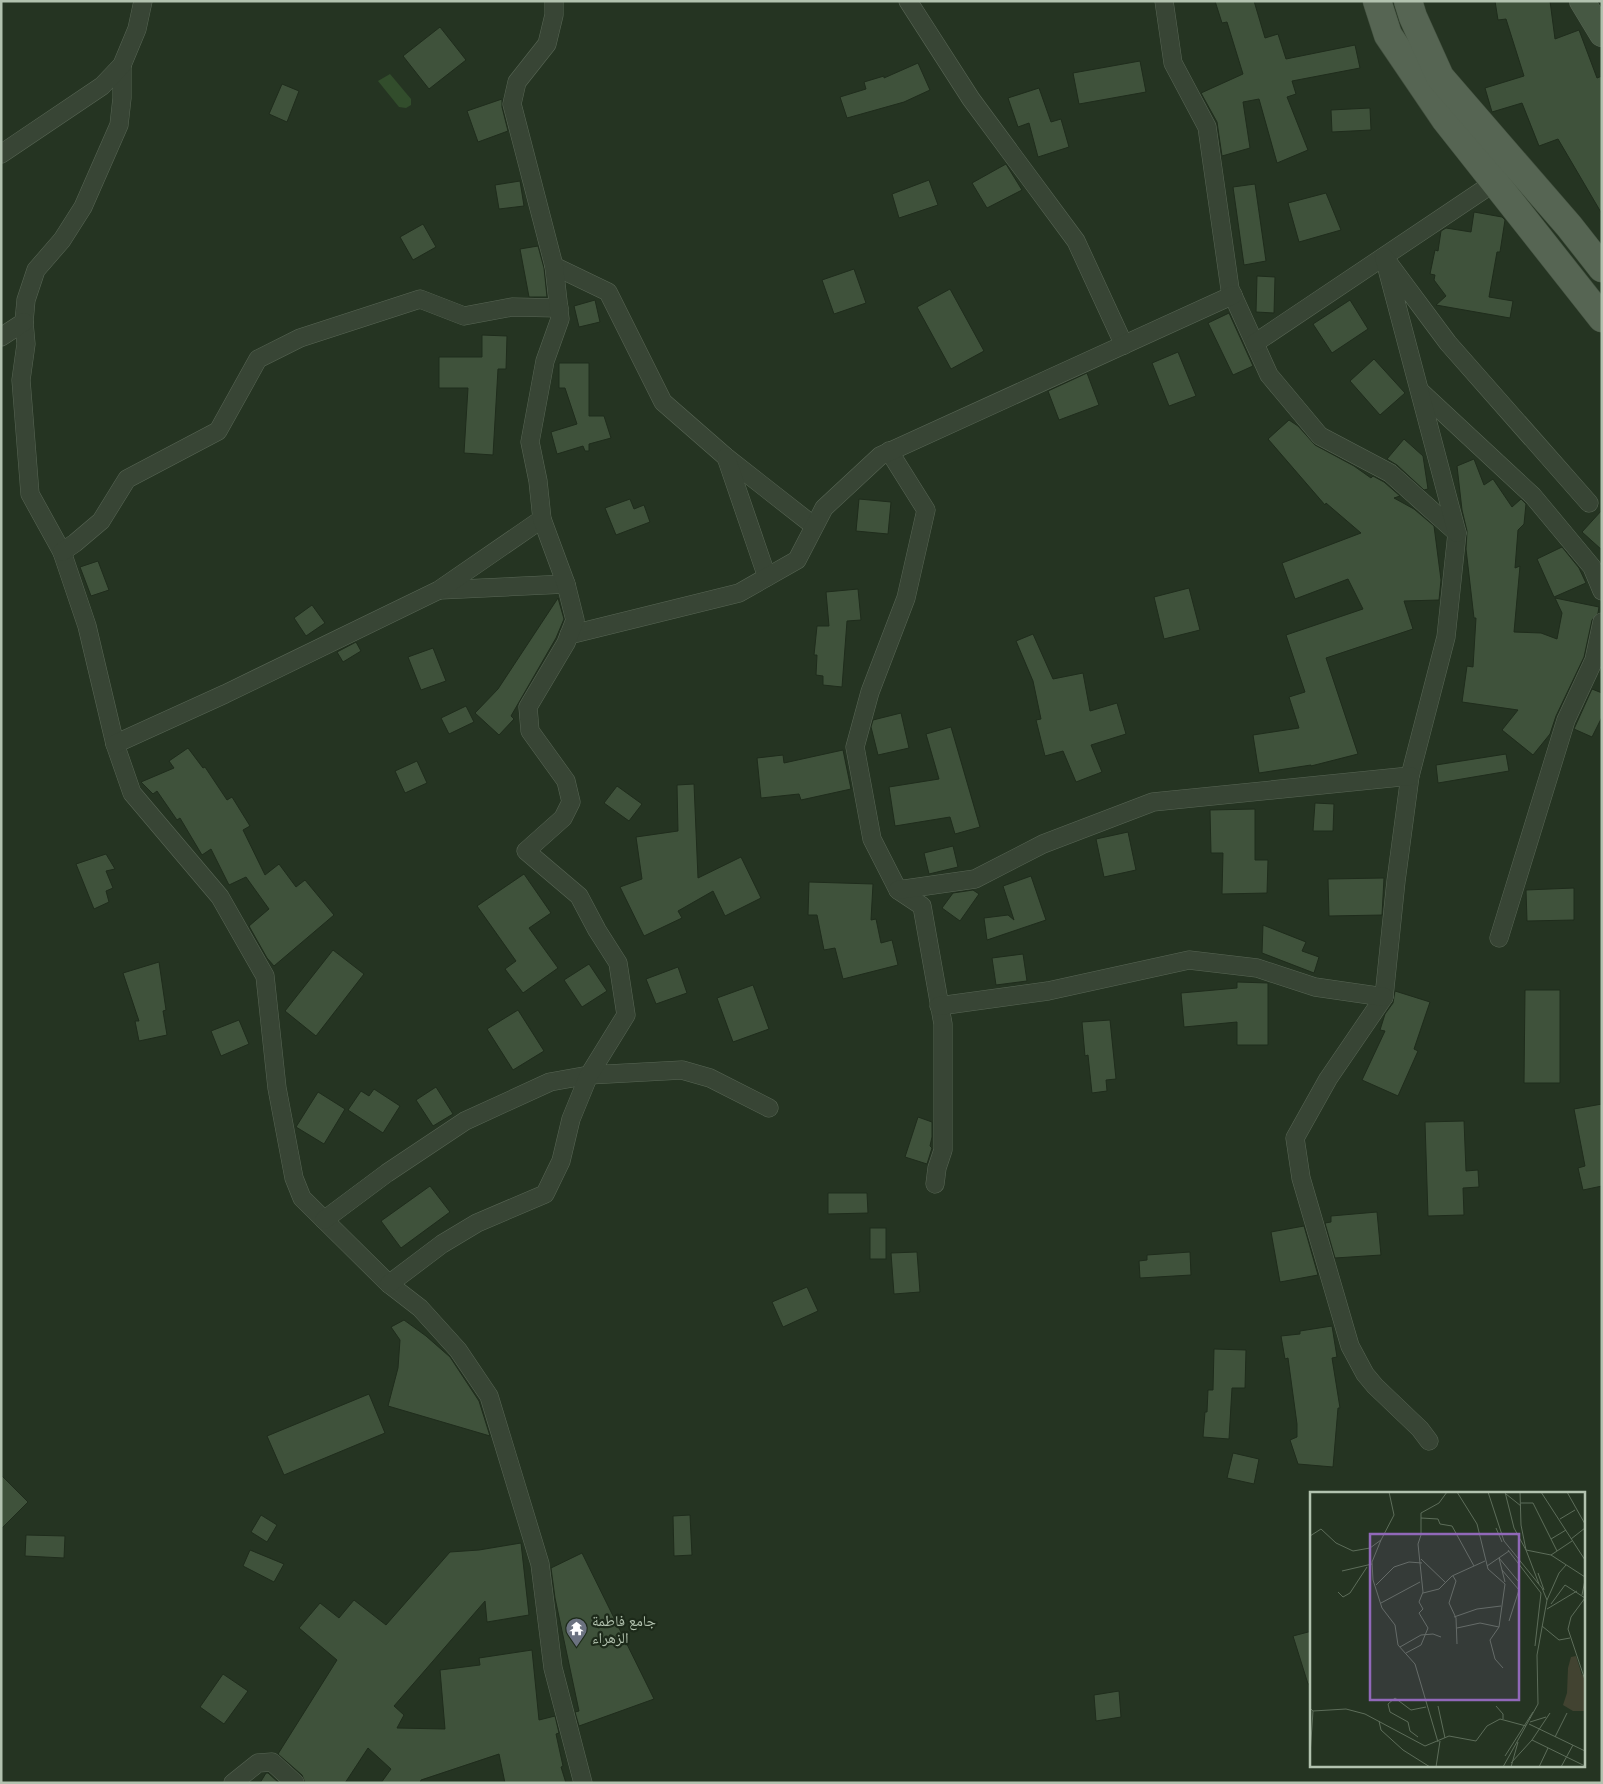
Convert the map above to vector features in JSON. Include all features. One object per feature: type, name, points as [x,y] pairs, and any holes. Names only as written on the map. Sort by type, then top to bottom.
[{"type":"main road","points":[[1377,1],[1388,35],[1445,119],[1602,318]]},
{"type":"main road","points":[[1408,1],[1440,77],[1569,226],[1602,268]]},
{"type":"main road","points":[[1582,1],[1602,34]]},
{"type":"street","points":[[1,154],[102,86],[122,65],[137,29],[143,1]]},
{"type":"street","points":[[389,1284],[442,1244],[477,1223],[545,1194],[561,1161],[571,1119],[589,1075],[626,1015],[618,963],[597,930],[579,896],[526,851],[563,818],[571,802],[566,781],[530,731],[528,706],[566,643],[575,620],[566,584],[542,518],[538,482],[530,442],[545,361],[560,319],[554,266],[512,104],[517,82],[547,44],[554,15],[554,1]]},
{"type":"street","points":[[908,1],[972,99],[1076,241],[1124,345]]},
{"type":"street","points":[[1164,1],[1173,64],[1207,127],[1230,288],[1269,375],[1320,436],[1390,473],[1457,533]]},
{"type":"street","points":[[122,65],[122,98],[119,126],[83,206],[62,240],[36,270],[26,300],[24,322],[26,344],[21,380],[30,494],[62,552],[87,626],[115,744],[132,793],[220,897],[265,976],[277,1088],[294,1178],[302,1198],[389,1284],[420,1308],[458,1350],[489,1396],[540,1564],[553,1668],[583,1783]]},
{"type":"street","points":[[1255,343],[1495,182]]},
{"type":"street","points":[[1384,257],[1457,533],[1446,637],[1410,776],[1396,881],[1384,997],[1328,1079],[1295,1138],[1301,1178],[1350,1346],[1365,1374],[1420,1429],[1429,1441]]},
{"type":"street","points":[[1384,257],[1448,343],[1589,503]]},
{"type":"street","points":[[554,266],[608,292],[663,402],[726,457],[814,526]]},
{"type":"street","points":[[569,635],[739,593],[797,560],[824,508],[880,456],[1233,295]]},
{"type":"street","points":[[62,552],[75,544],[101,522],[127,479],[218,431],[258,359],[300,338],[420,299],[464,316],[512,307],[559,308]]},
{"type":"street","points":[[1,337],[24,322]]},
{"type":"street","points":[[1420,391],[1533,496],[1592,567],[1602,591]]},
{"type":"street","points":[[889,451],[926,510],[906,598],[870,692],[855,746],[872,839],[898,890],[922,906],[943,1024],[943,1150],[937,1168],[935,1184]]},
{"type":"street","points":[[726,457],[767,577]]},
{"type":"street","points":[[115,744],[225,694],[439,590],[542,518]]},
{"type":"street","points":[[439,590],[566,584]]},
{"type":"street","points":[[1499,938],[1566,720],[1594,660],[1602,622]]},
{"type":"street","points":[[898,890],[975,879],[1043,844],[1153,802],[1410,776]]},
{"type":"street","points":[[939,1006],[1048,991],[1189,960],[1257,968],[1315,987],[1384,997]]},
{"type":"street","points":[[324,1220],[387,1173],[465,1121],[550,1082],[589,1075],[682,1070],[710,1078],[769,1108]]},
{"type":"street","points":[[233,1783],[258,1763],[272,1762],[295,1783]]},
{"type":"shaded area","points":[[390,74],[411,99],[411,105],[406,108],[399,107],[378,81]]},
{"type":"building","points":[[1215,1],[1254,1],[1265,38],[1278,34],[1286,59],[1355,45],[1360,68],[1292,81],[1296,94],[1287,97],[1308,150],[1277,163],[1259,99],[1243,102],[1250,148],[1222,156],[1217,122],[1201,93],[1243,74],[1227,22],[1222,23]]},
{"type":"building","points":[[1495,1],[1550,1],[1555,39],[1579,30],[1597,78],[1602,76],[1602,214],[1558,139],[1539,146],[1522,103],[1492,112],[1485,88],[1524,76],[1506,19],[1498,20]]},
{"type":"building","points":[[440,27],[466,60],[429,89],[403,56]]},
{"type":"building","points":[[1140,61],[1146,92],[1079,104],[1073,73]]},
{"type":"building","points":[[918,63],[930,90],[904,102],[847,118],[840,97],[866,89],[864,82],[884,76],[884,78]]},
{"type":"building","points":[[282,84],[299,91],[287,122],[269,114]]},
{"type":"building","points":[[1039,88],[1051,122],[1061,119],[1069,147],[1038,157],[1029,123],[1018,127],[1008,98]]},
{"type":"building","points":[[502,99],[508,131],[478,142],[467,111]]},
{"type":"building","points":[[1370,108],[1371,130],[1332,132],[1331,110]]},
{"type":"building","points":[[1006,164],[1022,190],[987,208],[972,183]]},
{"type":"building","points":[[929,180],[938,205],[899,218],[892,194]]},
{"type":"building","points":[[520,181],[524,206],[499,209],[495,185]]},
{"type":"building","points":[[1255,184],[1266,261],[1244,265],[1233,187]]},
{"type":"building","points":[[1326,193],[1341,230],[1299,242],[1288,203]]},
{"type":"building","points":[[1474,212],[1502,217],[1505,220],[1500,252],[1497,252],[1489,297],[1513,301],[1510,318],[1436,305],[1446,296],[1434,280],[1435,275],[1430,274],[1435,250],[1438,251],[1441,231],[1446,228],[1471,232]]},
{"type":"building","points":[[423,224],[436,247],[413,260],[400,237]]},
{"type":"building","points":[[538,246],[544,268],[547,297],[529,297],[520,249]]},
{"type":"building","points":[[854,269],[866,303],[834,314],[822,280]]},
{"type":"building","points":[[1257,276],[1275,277],[1274,313],[1256,312]]},
{"type":"building","points":[[950,289],[984,351],[951,369],[917,307]]},
{"type":"building","points":[[595,300],[600,322],[579,327],[574,306]]},
{"type":"building","points":[[1350,300],[1368,329],[1332,353],[1313,324]]},
{"type":"building","points":[[1229,313],[1253,366],[1233,375],[1208,323]]},
{"type":"building","points":[[482,335],[507,336],[506,369],[498,369],[493,455],[464,453],[468,388],[439,388],[439,357],[482,357]]},
{"type":"building","points":[[1178,352],[1196,396],[1169,406],[1152,363]]},
{"type":"building","points":[[1374,359],[1405,393],[1380,415],[1350,381]]},
{"type":"building","points":[[559,363],[589,363],[589,416],[604,416],[611,438],[589,444],[589,451],[585,451],[583,446],[557,454],[551,432],[577,424],[565,388],[559,388]]},
{"type":"building","points":[[1087,373],[1099,405],[1059,420],[1048,391]]},
{"type":"building","points":[[1289,420],[1298,426],[1315,445],[1354,466],[1371,478],[1373,476],[1384,482],[1400,496],[1394,498],[1414,509],[1434,526],[1441,580],[1439,600],[1404,601],[1413,629],[1326,658],[1358,754],[1311,766],[1259,773],[1253,735],[1299,728],[1289,697],[1305,692],[1286,635],[1363,609],[1348,579],[1295,599],[1282,563],[1361,533],[1326,503],[1325,505],[1268,439]]},
{"type":"building","points":[[1404,439],[1423,456],[1428,489],[1424,490],[1397,465],[1387,459]]},
{"type":"building","points":[[1474,459],[1484,485],[1493,479],[1512,507],[1521,499],[1526,504],[1524,524],[1518,530],[1515,568],[1520,566],[1514,632],[1541,633],[1557,639],[1562,613],[1555,598],[1599,607],[1598,613],[1592,620],[1584,657],[1556,716],[1550,734],[1533,755],[1502,730],[1518,710],[1462,702],[1467,666],[1473,667],[1476,618],[1474,618],[1466,549],[1467,531],[1462,510],[1457,466]]},
{"type":"building","points":[[630,499],[634,509],[644,505],[650,522],[616,535],[605,508]]},
{"type":"building","points":[[859,499],[891,502],[888,534],[856,531]]},
{"type":"building","points":[[1602,510],[1602,550],[1582,532]]},
{"type":"building","points":[[1562,547],[1579,568],[1586,583],[1554,597],[1537,559]]},
{"type":"building","points":[[98,561],[109,590],[91,596],[80,567]]},
{"type":"building","points":[[1189,588],[1200,630],[1164,639],[1154,597]]},
{"type":"building","points":[[858,589],[861,620],[847,621],[842,687],[823,685],[823,676],[816,675],[817,655],[814,655],[817,626],[829,626],[826,592]]},
{"type":"building","points":[[558,598],[564,619],[556,638],[511,716],[514,719],[499,735],[475,713],[498,689]]},
{"type":"building","points":[[312,605],[325,623],[306,636],[294,618]]},
{"type":"building","points":[[1033,634],[1053,679],[1083,673],[1090,711],[1117,703],[1126,734],[1091,745],[1102,772],[1076,782],[1063,751],[1045,756],[1036,720],[1041,719],[1033,681],[1016,641]]},
{"type":"building","points":[[356,642],[361,651],[343,662],[337,652]]},
{"type":"building","points":[[433,648],[446,681],[421,690],[408,657]]},
{"type":"building","points":[[1592,689],[1602,693],[1602,717],[1592,737],[1574,729]]},
{"type":"building","points":[[466,706],[474,722],[449,734],[441,718]]},
{"type":"building","points":[[901,713],[909,748],[878,755],[871,727],[873,720]]},
{"type":"building","points":[[951,727],[980,827],[955,834],[950,817],[895,826],[889,787],[939,779],[926,734]]},
{"type":"building","points":[[188,748],[203,768],[205,767],[227,800],[232,797],[250,826],[243,830],[265,875],[279,864],[296,887],[305,880],[334,915],[274,966],[267,958],[249,926],[269,909],[246,877],[229,885],[211,849],[202,855],[180,818],[177,820],[157,791],[153,794],[141,782],[174,768],[169,761]]},
{"type":"building","points":[[843,750],[851,789],[801,800],[799,794],[761,798],[757,758],[783,755],[784,763]]},
{"type":"building","points":[[1506,754],[1509,771],[1438,783],[1436,765]]},
{"type":"building","points":[[417,761],[427,783],[405,793],[395,771]]},
{"type":"building","points":[[694,784],[698,878],[741,857],[761,898],[725,916],[713,891],[678,911],[682,918],[644,936],[620,887],[642,879],[636,837],[678,831],[677,785]]},
{"type":"building","points":[[617,786],[642,804],[629,821],[604,803]]},
{"type":"building","points":[[1315,803],[1334,804],[1333,831],[1313,831]]},
{"type":"building","points":[[1255,809],[1255,860],[1268,860],[1267,893],[1222,894],[1223,853],[1211,853],[1210,810]]},
{"type":"building","points":[[1128,832],[1136,870],[1104,877],[1096,839]]},
{"type":"building","points":[[953,846],[958,867],[929,874],[924,853]]},
{"type":"building","points":[[106,854],[115,869],[106,871],[113,888],[106,891],[109,902],[94,909],[76,864]]},
{"type":"building","points":[[524,874],[551,913],[529,928],[558,968],[523,993],[505,969],[516,961],[477,906]]},
{"type":"building","points":[[1031,876],[1046,920],[987,940],[984,918],[1008,915],[1014,920],[1003,886]]},
{"type":"building","points":[[1384,878],[1382,915],[1329,916],[1328,879]]},
{"type":"building","points":[[809,882],[873,884],[871,920],[876,919],[881,943],[892,940],[898,965],[843,979],[835,948],[824,950],[817,915],[808,915]]},
{"type":"building","points":[[1574,888],[1574,920],[1527,921],[1526,890]]},
{"type":"building","points":[[973,890],[979,894],[960,921],[942,908],[953,893]]},
{"type":"building","points":[[1263,925],[1306,942],[1302,951],[1319,957],[1314,973],[1262,953]]},
{"type":"building","points":[[333,950],[364,974],[316,1036],[285,1011]]},
{"type":"building","points":[[1023,954],[1027,981],[996,985],[992,958]]},
{"type":"building","points":[[159,962],[166,1010],[163,1011],[167,1035],[139,1041],[135,1021],[139,1021],[123,973]]},
{"type":"building","points":[[589,964],[607,991],[582,1007],[564,980]]},
{"type":"building","points":[[678,967],[687,993],[656,1004],[646,979]]},
{"type":"building","points":[[1237,982],[1268,983],[1268,1045],[1237,1045],[1237,1022],[1184,1027],[1181,993],[1237,988]]},
{"type":"building","points":[[753,985],[769,1029],[733,1042],[717,998]]},
{"type":"building","points":[[1525,990],[1560,990],[1560,1083],[1524,1083]]},
{"type":"building","points":[[1395,991],[1430,1002],[1414,1049],[1418,1051],[1398,1096],[1362,1080],[1385,1031],[1380,1030],[1385,1014],[1393,1003]]},
{"type":"building","points":[[518,1010],[544,1051],[513,1070],[487,1029]]},
{"type":"building","points":[[239,1020],[249,1044],[221,1056],[211,1031]]},
{"type":"building","points":[[1110,1020],[1116,1079],[1106,1080],[1107,1091],[1092,1093],[1088,1055],[1085,1056],[1082,1022]]},
{"type":"building","points":[[436,1087],[453,1114],[433,1126],[416,1100]]},
{"type":"building","points":[[374,1089],[400,1106],[383,1133],[348,1110],[361,1091],[369,1096]]},
{"type":"building","points":[[318,1092],[345,1109],[324,1144],[296,1127]]},
{"type":"building","points":[[1602,1104],[1602,1186],[1583,1190],[1578,1168],[1585,1166],[1574,1109]]},
{"type":"building","points":[[918,1117],[932,1122],[930,1146],[932,1148],[927,1164],[905,1157]]},
{"type":"building","points":[[1464,1121],[1466,1171],[1478,1170],[1479,1187],[1463,1188],[1464,1215],[1428,1216],[1425,1122]]},
{"type":"building","points":[[430,1186],[450,1212],[401,1248],[381,1221]]},
{"type":"building","points":[[828,1193],[867,1193],[868,1213],[828,1214]]},
{"type":"building","points":[[1377,1212],[1381,1255],[1335,1258],[1325,1223],[1331,1222],[1331,1216]]},
{"type":"building","points":[[1304,1226],[1318,1275],[1280,1282],[1271,1232]]},
{"type":"building","points":[[870,1228],[886,1228],[886,1259],[870,1259]]},
{"type":"building","points":[[917,1252],[920,1292],[894,1294],[891,1253]]},
{"type":"building","points":[[1190,1252],[1191,1275],[1140,1278],[1139,1261],[1147,1260],[1147,1255]]},
{"type":"building","points":[[807,1287],[818,1311],[783,1327],[772,1302]]},
{"type":"building","points":[[404,1320],[450,1357],[479,1401],[490,1436],[388,1406],[398,1368],[400,1340],[391,1327]]},
{"type":"building","points":[[1332,1326],[1337,1357],[1332,1358],[1340,1408],[1338,1408],[1333,1467],[1298,1464],[1290,1440],[1297,1437],[1297,1424],[1288,1358],[1285,1359],[1281,1336],[1300,1334],[1300,1331]]},
{"type":"building","points":[[1214,1349],[1246,1350],[1245,1388],[1232,1388],[1229,1439],[1203,1437],[1208,1390],[1213,1390]]},
{"type":"building","points":[[369,1394],[385,1433],[284,1475],[267,1436]]},
{"type":"building","points":[[1233,1453],[1259,1459],[1254,1484],[1227,1478]]},
{"type":"building","points":[[1,1475],[28,1502],[1,1529]]},
{"type":"building","points":[[261,1515],[277,1525],[267,1542],[251,1532]]},
{"type":"building","points":[[690,1515],[692,1555],[674,1556],[673,1516]]},
{"type":"building","points":[[26,1535],[65,1536],[64,1558],[25,1556]]},
{"type":"building","points":[[521,1543],[529,1615],[487,1622],[485,1601],[394,1706],[404,1715],[397,1728],[445,1729],[440,1670],[480,1665],[479,1658],[532,1650],[539,1720],[555,1716],[559,1733],[556,1734],[563,1766],[561,1767],[566,1783],[505,1783],[499,1754],[421,1780],[420,1783],[381,1783],[391,1769],[368,1748],[345,1783],[305,1783],[302,1775],[278,1754],[337,1660],[299,1628],[320,1603],[339,1618],[354,1600],[386,1625],[450,1552],[479,1550]]},
{"type":"building","points":[[250,1550],[284,1564],[274,1582],[243,1566]]},
{"type":"building","points":[[582,1553],[654,1699],[579,1726],[575,1712],[579,1711],[555,1598],[551,1568]]},
{"type":"building","points":[[1310,1632],[1310,1684],[1308,1684],[1293,1636]]},
{"type":"building","points":[[223,1674],[248,1691],[224,1724],[200,1707]]},
{"type":"building","points":[[1119,1691],[1121,1717],[1096,1721],[1094,1695]]},
{"type":"building","points":[[266,1773],[268,1773],[279,1783],[260,1783]]},
{"type":"place","name":"جامع فاطمة الزهراء","points":[[576,1648]]}]
